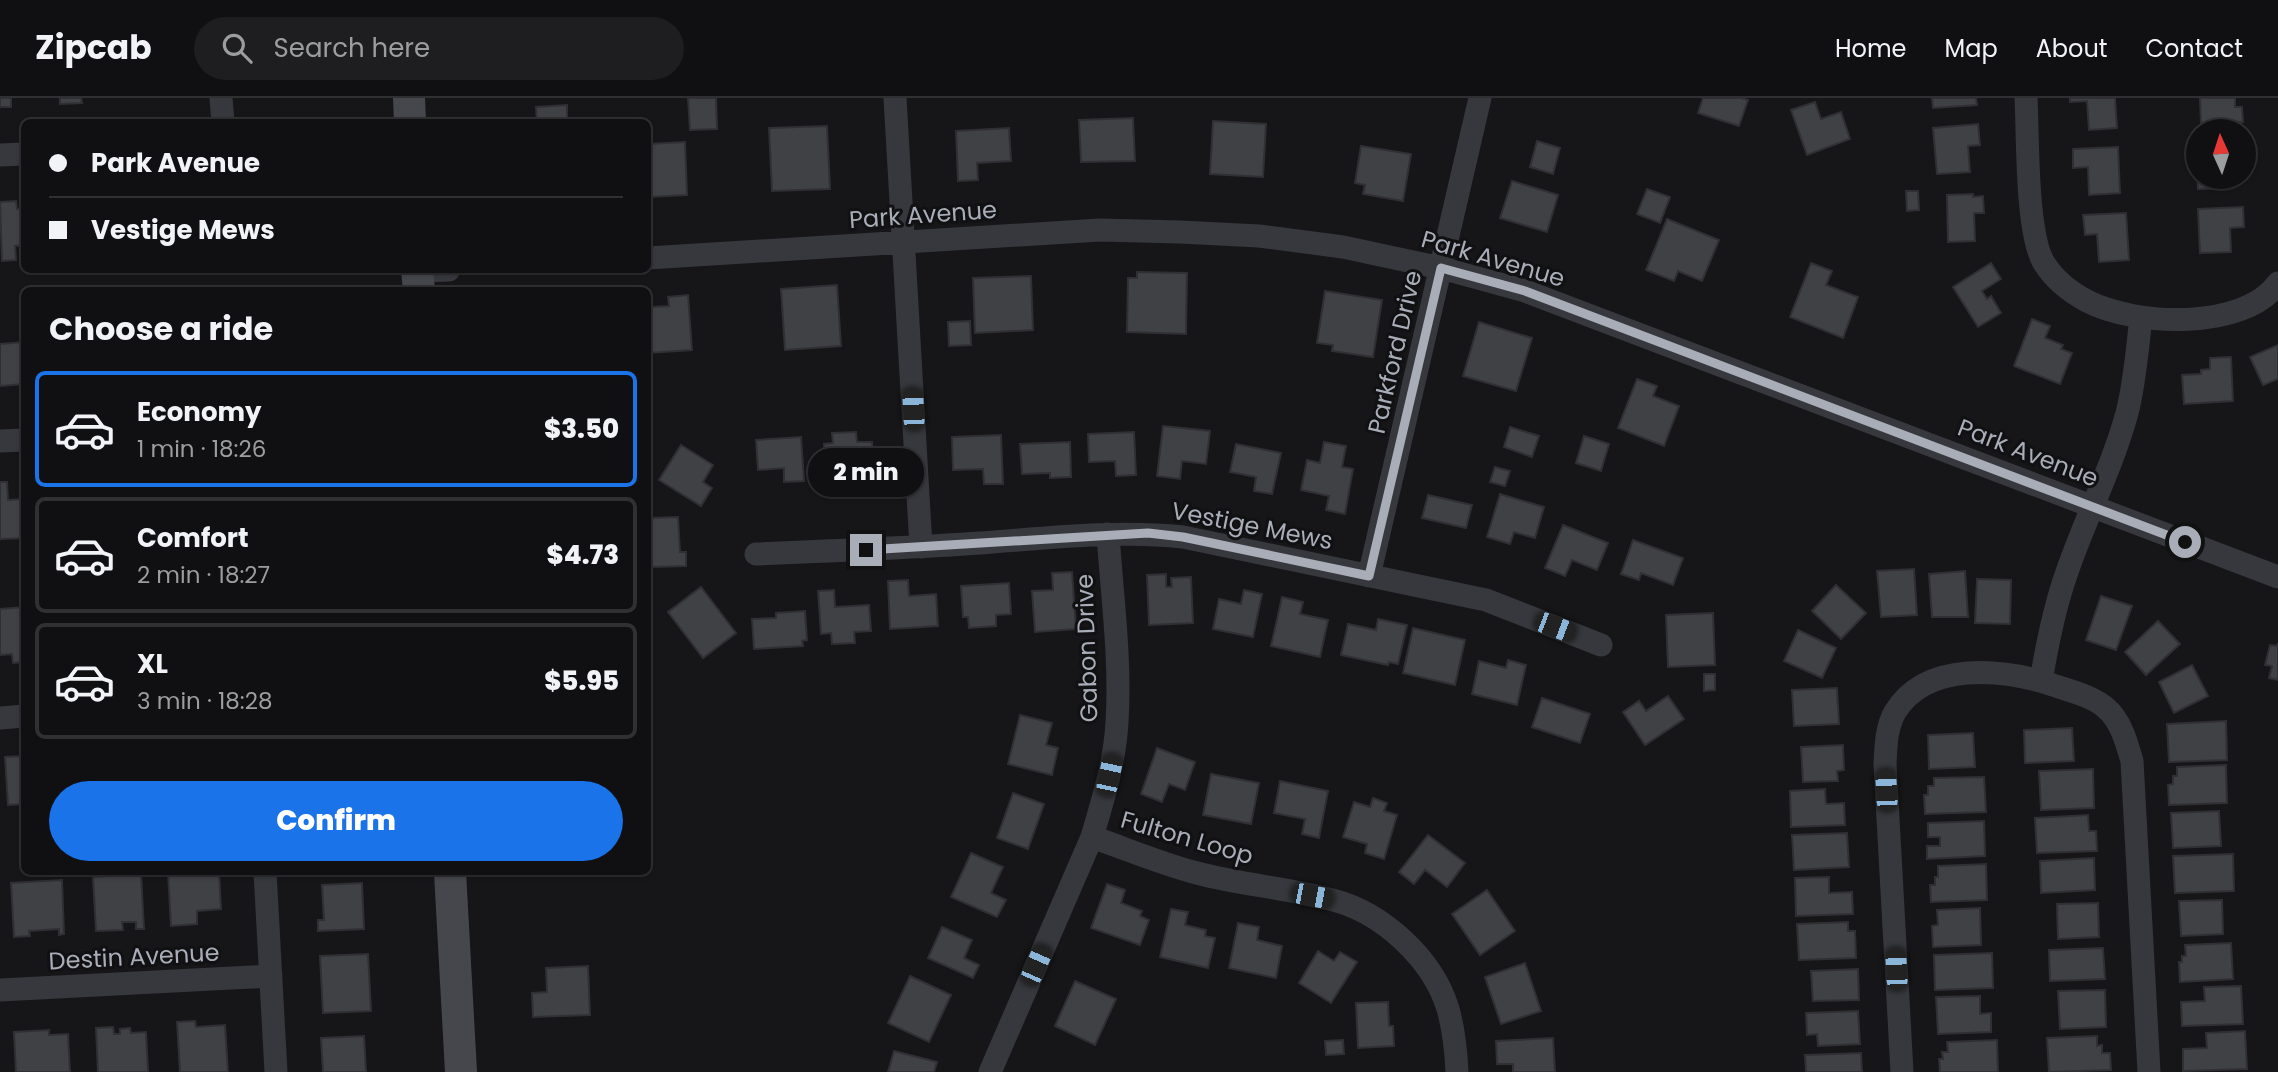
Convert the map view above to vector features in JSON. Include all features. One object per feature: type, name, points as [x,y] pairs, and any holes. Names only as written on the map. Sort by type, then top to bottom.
[{"type":"street","points":[[221,98],[223,119]]},
{"type":"street","points":[[409,98],[410,119]]},
{"type":"street","points":[[895,98],[921,547]]},
{"type":"street","name":"Parkford Drive","points":[[1369,576],[1480,98]]},
{"type":"street","points":[[2026,98],[2035,239],[2043,261],[2062,284],[2089,302],[2141,318],[2176,319],[2239,312],[2258,303],[2273,291],[2278,283]]},
{"type":"street","points":[[0,155],[21,154]]},
{"type":"street","name":"Park Avenue","points":[[651,258],[1100,230],[1259,236],[1331,246],[1441,268],[1525,291],[2278,577]]},
{"type":"street","points":[[418,277],[436,273]]},
{"type":"street","points":[[2041,681],[2052,623],[2066,574],[2127,413],[2141,318]]},
{"type":"street","points":[[0,441],[21,440]]},
{"type":"street","name":"Vestige Mews","points":[[756,554],[1148,533],[1183,537],[1486,600],[1601,645]]},
{"type":"street","name":"Gabon Drive","points":[[990,1072],[1092,837],[1104,797],[1118,724],[1118,682],[1108,534]]},
{"type":"street","points":[[1902,1072],[1885,764],[1887,731],[1905,687],[1958,674],[2009,673],[2084,696],[2107,709],[2126,739],[2132,761],[2148,1072]]},
{"type":"street","points":[[0,718],[21,716]]},
{"type":"street","name":"Fulton Loop","points":[[1092,837],[1197,873],[1335,900],[1374,918],[1409,945],[1431,975],[1447,1007],[1456,1043],[1457,1072]]},
{"type":"street","points":[[265,875],[276,1072]]},
{"type":"street","points":[[450,875],[461,1072]]},
{"type":"street","name":"Destin Avenue","points":[[0,990],[271,976]]},
{"type":"building","points":[[0,98],[11,98],[11,107],[0,107]]},
{"type":"building","points":[[60,98],[81,98],[82,103],[60,104]]},
{"type":"building","points":[[688,98],[716,98],[717,129],[690,130]]},
{"type":"building","points":[[1703,98],[1748,100],[1739,126],[1698,113]]},
{"type":"building","points":[[1932,98],[1976,98],[1977,105],[1933,108]]},
{"type":"building","points":[[2070,98],[2115,98],[2117,128],[2089,130],[2087,101],[2070,102]]},
{"type":"building","points":[[2200,98],[2235,98],[2235,107],[2242,107],[2243,119],[2201,119]]},
{"type":"building","points":[[1815,102],[1821,119],[1841,112],[1850,139],[1807,155],[1791,110]]},
{"type":"building","points":[[567,105],[567,119],[537,119],[536,107]]},
{"type":"building","points":[[1133,118],[1135,161],[1081,162],[1079,120]]},
{"type":"building","points":[[1213,121],[1266,124],[1263,177],[1210,174]]},
{"type":"building","points":[[1978,124],[1980,145],[1968,146],[1970,172],[1937,174],[1933,128]]},
{"type":"building","points":[[827,126],[830,189],[772,191],[769,128]]},
{"type":"building","points":[[1009,128],[1011,161],[977,163],[978,180],[958,181],[956,131]]},
{"type":"building","points":[[1537,141],[1560,148],[1553,174],[1530,167]]},
{"type":"building","points":[[685,142],[687,195],[651,197],[651,144]]},
{"type":"building","points":[[1361,146],[1411,154],[1403,201],[1363,194],[1365,185],[1355,183]]},
{"type":"building","points":[[2118,147],[2120,193],[2089,195],[2088,167],[2073,168],[2073,149]]},
{"type":"building","points":[[1512,181],[1558,195],[1547,232],[1500,218]]},
{"type":"building","points":[[1647,189],[1670,197],[1660,223],[1637,214]]},
{"type":"building","points":[[1906,191],[1918,191],[1919,210],[1907,211]]},
{"type":"building","points":[[1973,194],[1973,197],[1983,196],[1984,213],[1974,213],[1975,241],[1948,242],[1947,195]]},
{"type":"building","points":[[16,201],[17,209],[21,209],[21,245],[15,246],[16,260],[2,261],[0,202]]},
{"type":"building","points":[[2243,207],[2244,227],[2230,228],[2231,252],[2200,253],[2198,209]]},
{"type":"building","points":[[2126,213],[2129,260],[2099,262],[2097,234],[2085,235],[2083,215]]},
{"type":"building","points":[[1667,219],[1719,240],[1702,281],[1678,271],[1674,281],[1646,270]]},
{"type":"building","points":[[1811,263],[1832,271],[1826,285],[1858,297],[1843,338],[1790,317]]},
{"type":"building","points":[[1991,263],[2001,279],[1982,291],[1987,299],[1991,296],[2001,313],[1978,327],[1953,287]]},
{"type":"building","points":[[1137,272],[1187,273],[1186,334],[1127,332],[1128,278],[1137,278]]},
{"type":"building","points":[[1031,276],[1033,330],[975,333],[973,278]]},
{"type":"building","points":[[837,285],[841,346],[785,350],[781,289]]},
{"type":"building","points":[[1325,291],[1382,300],[1373,357],[1332,351],[1333,345],[1317,343]]},
{"type":"building","points":[[688,295],[692,350],[651,353],[651,298],[652,307],[669,306],[668,297]]},
{"type":"building","points":[[2032,319],[2050,326],[2045,338],[2063,345],[2061,349],[2072,353],[2060,384],[2014,366]]},
{"type":"building","points":[[970,321],[971,345],[949,346],[948,322]]},
{"type":"building","points":[[1479,322],[1532,338],[1516,391],[1463,376]]},
{"type":"building","points":[[21,342],[21,384],[0,386],[0,344]]},
{"type":"building","points":[[2278,345],[2278,379],[2263,385],[2250,357]]},
{"type":"building","points":[[2231,357],[2233,401],[2184,404],[2182,375],[2201,374],[2201,370],[2210,369],[2210,358]]},
{"type":"building","points":[[1637,379],[1657,386],[1653,396],[1679,406],[1664,446],[1618,428]]},
{"type":"building","points":[[1163,426],[1210,431],[1206,464],[1182,461],[1180,479],[1157,476]]},
{"type":"building","points":[[1510,427],[1539,436],[1532,457],[1504,447]]},
{"type":"building","points":[[856,432],[857,442],[872,442],[875,478],[845,480],[846,492],[827,494],[824,444],[833,443],[832,433]]},
{"type":"building","points":[[1134,432],[1136,475],[1116,476],[1115,461],[1089,462],[1088,434]]},
{"type":"building","points":[[1001,435],[1003,484],[984,484],[983,469],[953,470],[952,437]]},
{"type":"building","points":[[1584,436],[1609,444],[1601,471],[1576,463]]},
{"type":"building","points":[[801,437],[804,481],[784,482],[784,468],[758,470],[756,440]]},
{"type":"building","points":[[1070,442],[1071,477],[1050,478],[1050,473],[1022,474],[1020,444]]},
{"type":"building","points":[[1324,442],[1346,446],[1342,467],[1353,469],[1345,514],[1326,510],[1329,496],[1301,490],[1307,460],[1320,463]]},
{"type":"building","points":[[1236,444],[1281,453],[1272,494],[1254,491],[1256,477],[1230,472]]},
{"type":"building","points":[[681,445],[713,465],[703,482],[712,488],[701,506],[659,480]]},
{"type":"building","points":[[1495,467],[1510,471],[1505,486],[1490,482]]},
{"type":"building","points":[[0,482],[7,482],[8,500],[21,499],[21,538],[0,539]]},
{"type":"building","points":[[1500,494],[1544,507],[1535,538],[1514,532],[1510,544],[1487,537]]},
{"type":"building","points":[[1428,495],[1472,505],[1466,528],[1422,518]]},
{"type":"building","points":[[678,517],[680,552],[686,552],[686,566],[652,567],[651,518]]},
{"type":"building","points":[[1563,525],[1608,543],[1597,570],[1572,560],[1565,576],[1545,568]]},
{"type":"building","points":[[1633,540],[1683,558],[1673,585],[1641,573],[1639,580],[1621,574]]},
{"type":"building","points":[[1914,569],[1917,615],[1881,617],[1877,571]]},
{"type":"building","points":[[1965,571],[1968,617],[1932,617],[1929,574]]},
{"type":"building","points":[[1072,572],[1076,629],[1035,632],[1032,591],[1053,590],[1052,573]]},
{"type":"building","points":[[1166,574],[1166,587],[1172,587],[1171,578],[1191,577],[1193,623],[1149,625],[1147,575]]},
{"type":"building","points":[[1977,579],[2011,580],[2010,624],[1975,623]]},
{"type":"building","points":[[908,580],[909,596],[936,594],[938,626],[890,629],[888,581]]},
{"type":"building","points":[[1009,583],[1011,614],[996,615],[996,626],[969,628],[968,617],[963,617],[961,586]]},
{"type":"building","points":[[1836,585],[1866,613],[1841,639],[1812,611]]},
{"type":"building","points":[[701,587],[736,633],[703,658],[668,612]]},
{"type":"building","points":[[834,590],[835,607],[869,605],[871,631],[854,632],[855,643],[832,644],[831,633],[821,634],[818,591]]},
{"type":"building","points":[[1244,590],[1262,594],[1253,637],[1213,629],[1219,599],[1241,604]]},
{"type":"building","points":[[2101,596],[2132,606],[2116,650],[2086,640]]},
{"type":"building","points":[[1282,597],[1303,602],[1300,614],[1328,620],[1320,657],[1271,646]]},
{"type":"building","points":[[21,607],[21,662],[13,663],[12,654],[0,655],[0,609]]},
{"type":"building","points":[[805,611],[807,640],[802,641],[803,646],[754,649],[752,619],[776,618],[776,613]]},
{"type":"building","points":[[1713,613],[1715,665],[1668,667],[1666,615]]},
{"type":"building","points":[[1378,619],[1407,625],[1398,664],[1389,662],[1388,665],[1341,655],[1348,624],[1376,630]]},
{"type":"building","points":[[2158,621],[2180,644],[2146,675],[2125,652]]},
{"type":"building","points":[[1413,628],[1465,640],[1455,685],[1403,673]]},
{"type":"building","points":[[1798,630],[1836,648],[1822,678],[1784,661]]},
{"type":"building","points":[[2278,643],[2278,680],[2269,678],[2272,666],[2265,665],[2270,645],[2277,646]]},
{"type":"building","points":[[1508,660],[1526,665],[1517,705],[1472,694],[1479,661],[1506,668]]},
{"type":"building","points":[[2192,665],[2208,696],[2174,713],[2159,682]]},
{"type":"building","points":[[1704,674],[1715,674],[1715,690],[1704,691]]},
{"type":"building","points":[[1837,688],[1839,724],[1794,726],[1792,690]]},
{"type":"building","points":[[1668,696],[1684,719],[1645,745],[1623,712],[1639,701],[1646,711]]},
{"type":"building","points":[[1542,698],[1590,714],[1580,743],[1532,727]]},
{"type":"building","points":[[1020,715],[1052,723],[1046,745],[1058,748],[1052,775],[1008,764]]},
{"type":"building","points":[[2226,721],[2227,760],[2169,762],[2167,724]]},
{"type":"building","points":[[2072,728],[2074,761],[2025,763],[2024,730]]},
{"type":"building","points":[[1973,733],[1975,767],[1929,769],[1928,735]]},
{"type":"building","points":[[1843,745],[1844,770],[1837,771],[1838,781],[1803,782],[1801,747]]},
{"type":"building","points":[[1157,748],[1195,762],[1185,790],[1169,784],[1162,802],[1141,794]]},
{"type":"building","points":[[21,756],[21,804],[8,805],[5,757]]},
{"type":"building","points":[[2226,765],[2227,803],[2169,805],[2168,785],[2173,784],[2173,776],[2177,776],[2177,767]]},
{"type":"building","points":[[2093,769],[2094,808],[2041,810],[2039,771]]},
{"type":"building","points":[[1211,774],[1259,783],[1251,824],[1203,815]]},
{"type":"building","points":[[1984,777],[1986,812],[1925,814],[1924,795],[1928,795],[1928,786],[1934,786],[1934,778]]},
{"type":"building","points":[[1280,781],[1328,791],[1319,838],[1302,834],[1305,819],[1274,813]]},
{"type":"building","points":[[1825,789],[1826,804],[1844,803],[1845,825],[1791,827],[1790,791]]},
{"type":"building","points":[[1013,793],[1044,804],[1028,849],[997,838]]},
{"type":"building","points":[[1373,798],[1387,803],[1384,811],[1397,815],[1384,859],[1365,853],[1367,844],[1343,837],[1354,802],[1370,807]]},
{"type":"building","points":[[2219,811],[2221,846],[2173,848],[2171,813]]},
{"type":"building","points":[[2088,815],[2089,831],[2096,831],[2097,851],[2037,853],[2035,818]]},
{"type":"building","points":[[1984,821],[1985,856],[1927,859],[1927,846],[1940,846],[1940,837],[1928,837],[1928,823]]},
{"type":"building","points":[[1847,833],[1849,867],[1794,870],[1792,835]]},
{"type":"building","points":[[1428,835],[1465,863],[1447,887],[1425,870],[1414,884],[1399,872]]},
{"type":"building","points":[[971,853],[1003,867],[991,893],[1006,900],[997,917],[951,897]]},
{"type":"building","points":[[2233,854],[2234,891],[2175,893],[2173,856]]},
{"type":"building","points":[[2094,858],[2095,890],[2041,893],[2040,861]]},
{"type":"building","points":[[1986,864],[1987,900],[1931,902],[1930,885],[1935,885],[1938,866]]},
{"type":"building","points":[[141,875],[144,929],[136,929],[136,922],[122,922],[123,930],[96,931],[93,877]]},
{"type":"building","points":[[168,875],[219,875],[221,909],[197,911],[197,924],[171,926]]},
{"type":"building","points":[[1829,877],[1829,893],[1852,892],[1853,914],[1796,916],[1795,878]]},
{"type":"building","points":[[62,880],[64,934],[59,935],[59,929],[29,931],[30,936],[14,937],[11,883]]},
{"type":"building","points":[[362,883],[364,929],[318,931],[318,920],[324,920],[322,885]]},
{"type":"building","points":[[1107,884],[1125,890],[1121,903],[1142,911],[1140,916],[1149,920],[1140,945],[1091,928]]},
{"type":"building","points":[[1487,890],[1515,931],[1480,955],[1452,914]]},
{"type":"building","points":[[2222,900],[2223,934],[2181,936],[2179,901]]},
{"type":"building","points":[[2098,903],[2099,937],[2058,939],[2057,904]]},
{"type":"building","points":[[1980,908],[1981,945],[1933,947],[1932,926],[1938,925],[1937,910]]},
{"type":"building","points":[[1171,909],[1188,912],[1185,925],[1206,930],[1205,936],[1215,938],[1208,968],[1160,957]]},
{"type":"building","points":[[1848,922],[1848,931],[1855,931],[1856,958],[1799,960],[1797,924]]},
{"type":"building","points":[[1238,923],[1259,927],[1257,940],[1282,946],[1276,978],[1229,968]]},
{"type":"building","points":[[942,927],[972,940],[964,958],[979,965],[973,978],[928,958]]},
{"type":"building","points":[[2231,943],[2233,979],[2180,982],[2179,962],[2182,962],[2182,956],[2186,956],[2185,945]]},
{"type":"building","points":[[2103,948],[2105,979],[2050,981],[2049,950]]},
{"type":"building","points":[[1318,951],[1334,961],[1340,952],[1357,962],[1331,1003],[1299,983]]},
{"type":"building","points":[[1992,953],[1993,988],[1935,990],[1934,955]]},
{"type":"building","points":[[368,954],[371,1011],[323,1013],[320,956]]},
{"type":"building","points":[[1525,963],[1541,1011],[1501,1024],[1485,977]]},
{"type":"building","points":[[588,966],[590,1015],[533,1017],[532,993],[547,992],[546,968]]},
{"type":"building","points":[[1858,969],[1859,1000],[1813,1001],[1811,971]]},
{"type":"building","points":[[910,976],[951,995],[929,1042],[888,1023]]},
{"type":"building","points":[[1075,981],[1116,999],[1095,1045],[1055,1026]]},
{"type":"building","points":[[2241,986],[2243,1024],[2182,1026],[2181,1002],[2205,1001],[2204,987]]},
{"type":"building","points":[[2105,990],[2106,1027],[2060,1029],[2058,991]]},
{"type":"building","points":[[1980,996],[1980,1014],[1991,1013],[1991,1032],[1938,1034],[1936,997]]},
{"type":"building","points":[[1388,1002],[1389,1026],[1393,1026],[1394,1046],[1358,1048],[1356,1003]]},
{"type":"building","points":[[1858,1011],[1860,1044],[1818,1046],[1817,1034],[1807,1035],[1806,1013]]},
{"type":"building","points":[[195,1021],[196,1027],[225,1025],[228,1072],[180,1072],[177,1022]]},
{"type":"building","points":[[113,1027],[114,1034],[120,1034],[120,1029],[130,1028],[131,1033],[146,1032],[148,1072],[98,1072],[96,1028]]},
{"type":"building","points":[[49,1030],[49,1035],[68,1034],[70,1072],[16,1072],[14,1032]]},
{"type":"building","points":[[2245,1031],[2247,1069],[2183,1071],[2183,1049],[2207,1048],[2206,1033]]},
{"type":"building","points":[[364,1036],[366,1072],[323,1072],[321,1038]]},
{"type":"building","points":[[2097,1036],[2097,1046],[2102,1045],[2102,1053],[2110,1053],[2111,1070],[2049,1072],[2047,1038]]},
{"type":"building","points":[[1553,1038],[1555,1072],[1513,1072],[1513,1064],[1497,1064],[1496,1041]]},
{"type":"building","points":[[1343,1040],[1344,1054],[1326,1055],[1325,1041]]},
{"type":"building","points":[[1997,1040],[1998,1072],[1940,1072],[1939,1059],[1943,1059],[1942,1052],[1948,1052],[1947,1042]]},
{"type":"building","points":[[894,1051],[937,1062],[934,1072],[888,1072]]},
{"type":"building","points":[[1861,1053],[1862,1072],[1806,1072],[1805,1055]]},
{"type":"route","points":[[866,550],[1148,533],[1183,537],[1369,576],[1441,268],[1525,291],[2185,542]]}]
